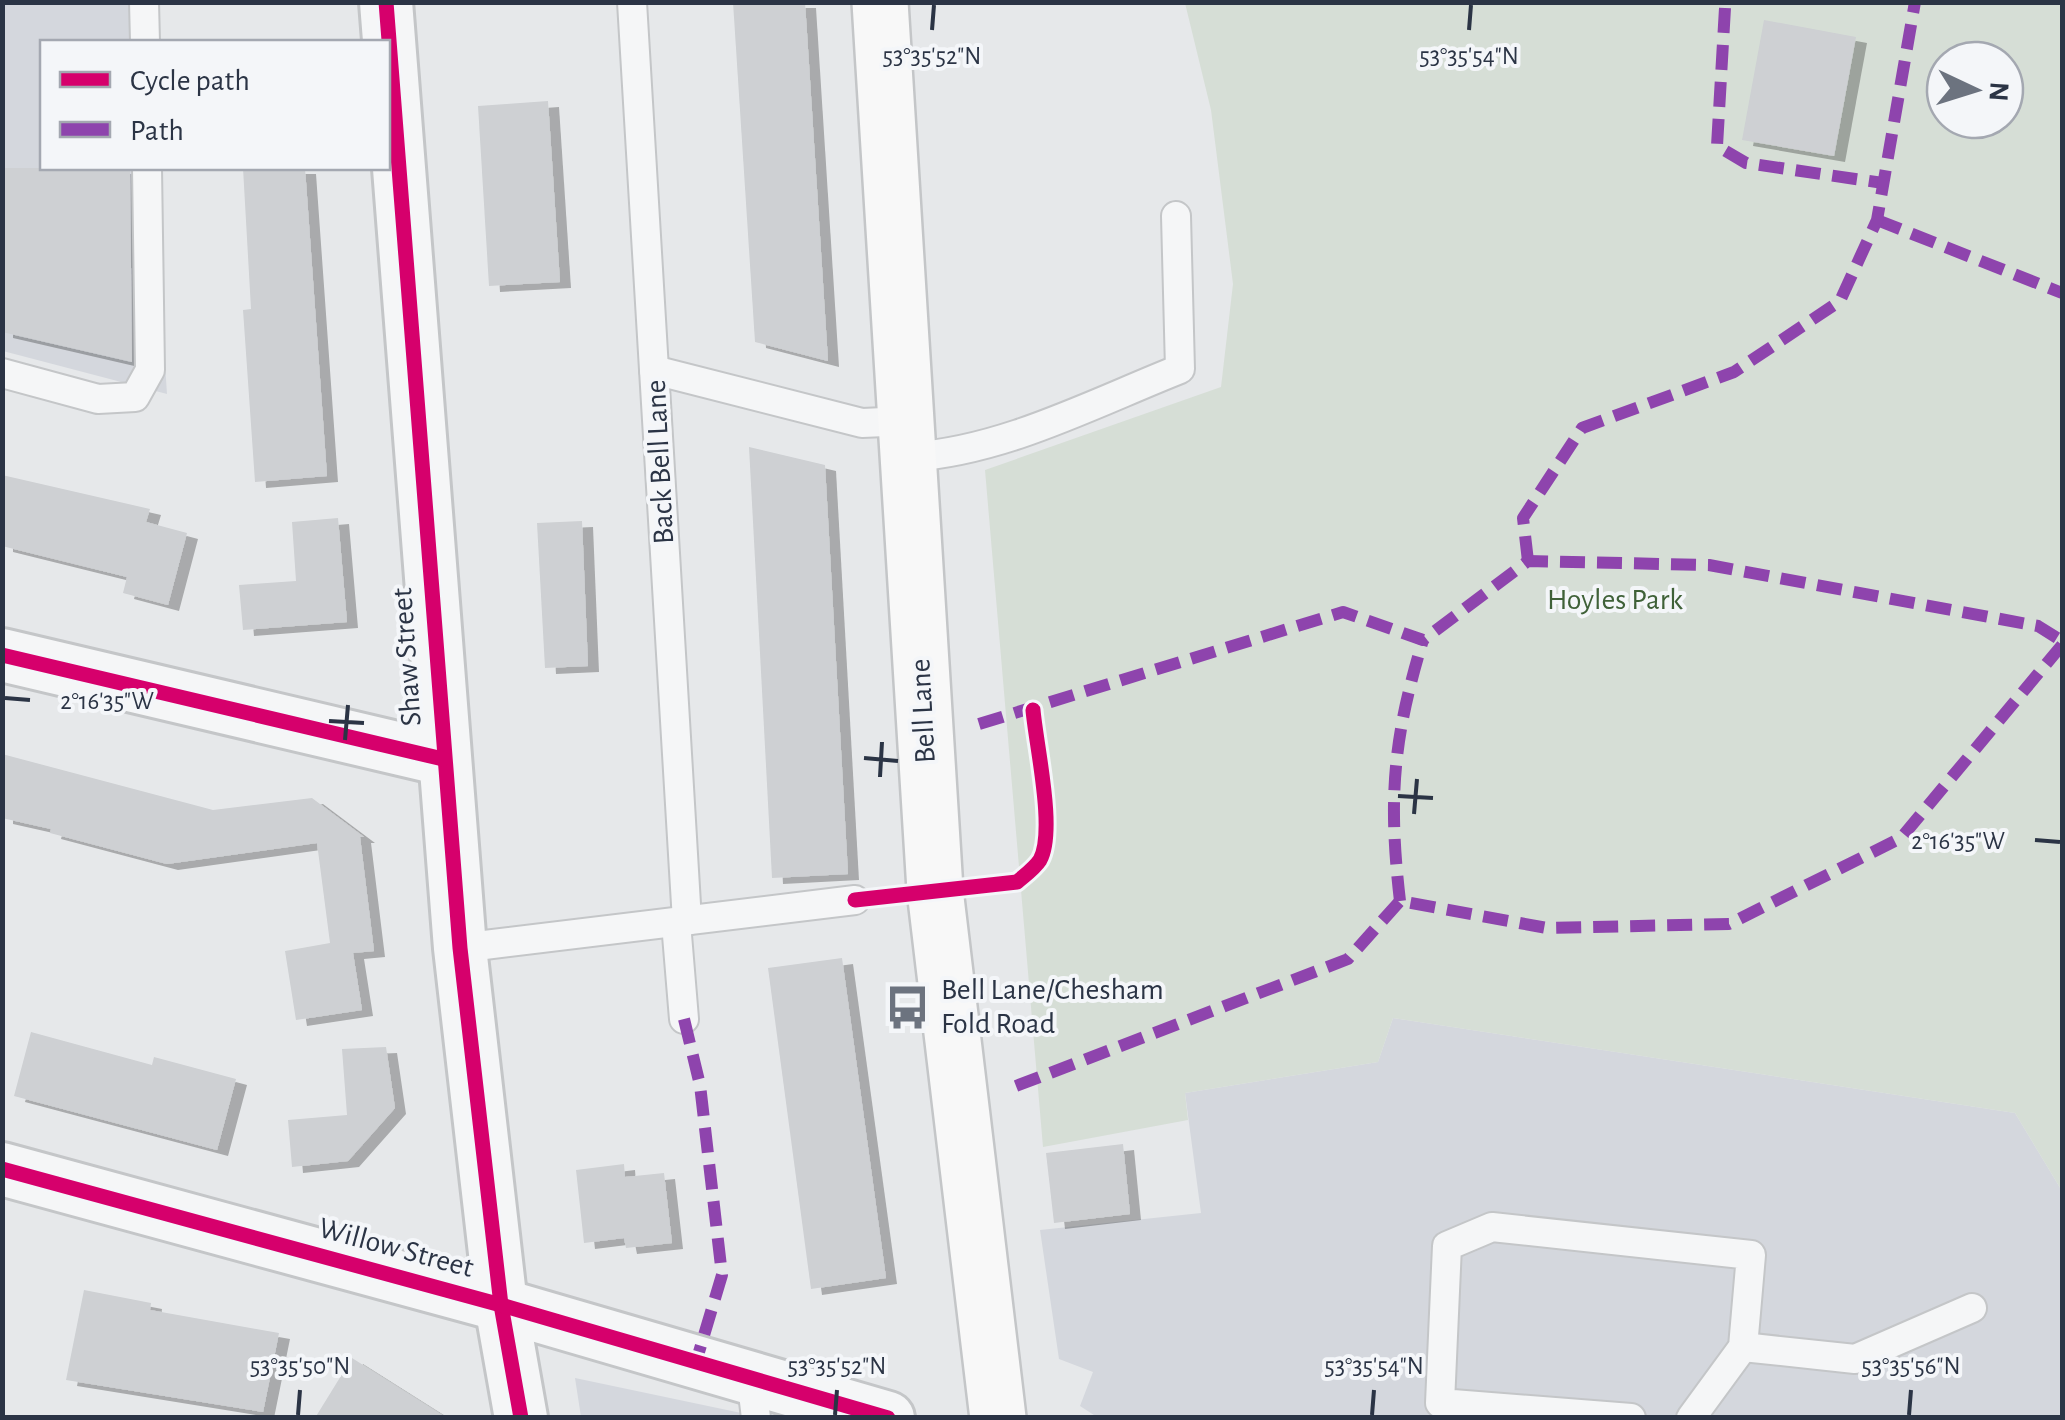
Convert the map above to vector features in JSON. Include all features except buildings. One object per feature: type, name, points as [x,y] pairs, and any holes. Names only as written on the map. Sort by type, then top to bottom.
[{"type":"main road","name":"Bell Lane","points":[[880,2],[936,908],[998,1418]]},
{"type":"street","name":"Shaw Street","points":[[386,2],[389,40]]},
{"type":"street","name":"Shaw Street","points":[[390,56],[442,758],[460,948],[501,1305],[522,1418]]},
{"type":"street","points":[[2,654],[442,758]]},
{"type":"street","name":"Willow Street","points":[[2,1169],[501,1305],[754,1398],[888,1418]]},
{"type":"lane","points":[[144,2],[145,40]]},
{"type":"lane","name":"Back Bell Lane","points":[[632,2],[654,370],[684,1019]]},
{"type":"lane","points":[[2,373],[98,400],[135,397],[150,370],[147,170]]},
{"type":"lane","points":[[654,370],[862,423],[949,454],[1007,437],[1180,369],[1176,216]]},
{"type":"lane","points":[[460,948],[855,900]]},
{"type":"lane","points":[[1631,1418],[1440,1403],[1447,1246],[1492,1227],[1751,1255],[1743,1347],[1691,1418]]},
{"type":"lane","points":[[1743,1347],[1855,1359],[1972,1308]]},
{"type":"shaded area","points":[[2,3],[142,3],[144,40],[40,40],[40,170],[152,170],[167,394],[3,351]]},
{"type":"shaded area","points":[[1393,1018],[2015,1113],[2062,1191],[2062,1417],[1097,1417],[1080,1406],[1093,1372],[1059,1359],[1040,1230],[1201,1213],[1185,1093],[1378,1062]]},
{"type":"shaded area","points":[[575,1378],[746,1414],[746,1417],[581,1417]]},
{"type":"green space","name":"Hoyles Park","points":[[1185,3],[2062,3],[2062,1191],[2015,1113],[1393,1018],[1378,1062],[1185,1093],[1188,1120],[1043,1147],[985,470],[1221,387],[1233,284],[1211,110]]},
{"type":"marked path","points":[[1528,561],[1523,518],[1582,428],[1734,372],[1840,301],[1877,220],[1915,2]]},
{"type":"marked path","points":[[1725,8],[1717,146],[1746,163],[1883,183]]},
{"type":"marked path","points":[[1877,220],[2062,293]]},
{"type":"marked path","points":[[979,724],[1343,612],[1423,640],[1528,561],[1709,565],[2038,626],[2062,641]]},
{"type":"marked path","points":[[1400,901],[1394,831],[1396,769],[1405,708],[1423,640]]},
{"type":"marked path","points":[[1016,1086],[1348,959],[1400,901],[1547,928],[1729,924],[1901,838],[2062,645]]},
{"type":"marked path","points":[[684,1019],[700,1085],[722,1275],[696,1362]]},
{"type":"cycle path","points":[[386,2],[389,40]]},
{"type":"cycle path","points":[[390,53],[460,948],[501,1305],[521,1418]]},
{"type":"cycle path","points":[[2,655],[443,759]]},
{"type":"cycle path","points":[[855,900],[1017,882],[1035,866],[1044,847],[1046,829],[1033,710]]},
{"type":"cycle path","points":[[2,1169],[501,1305],[888,1418]]},
{"type":"place","name":"Bell Lane/Chesham Fold Road","points":[[908,1007]]}]
